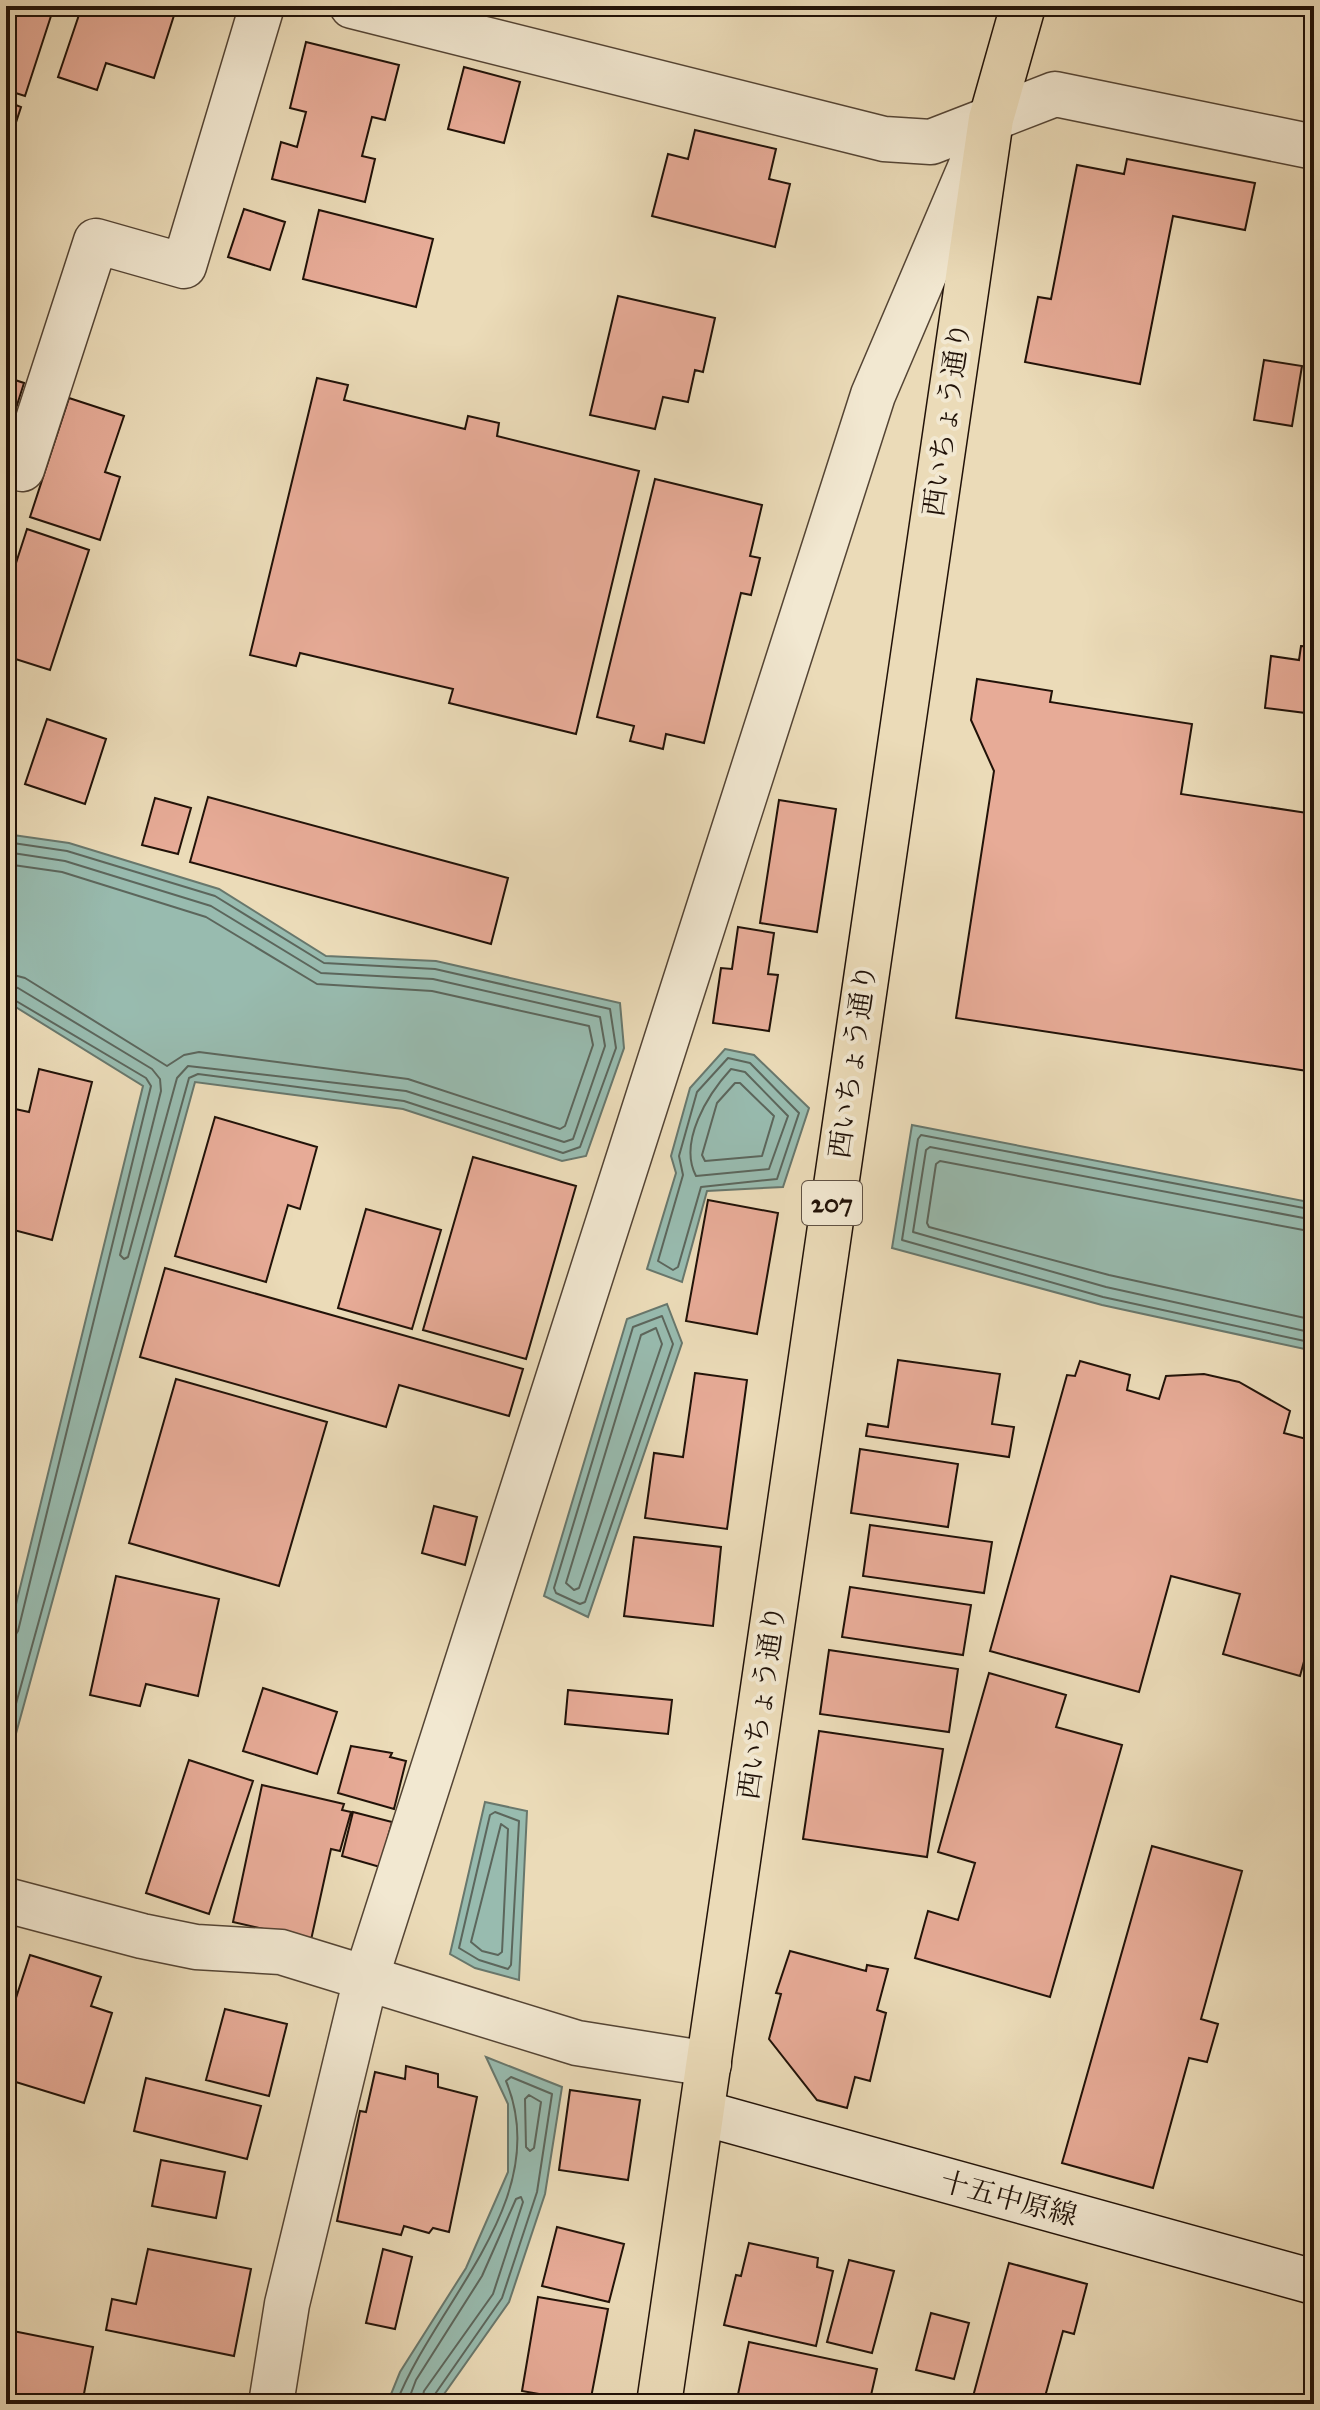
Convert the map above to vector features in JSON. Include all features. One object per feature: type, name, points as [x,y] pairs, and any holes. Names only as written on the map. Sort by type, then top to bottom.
[{"type":"highway","name":"西いちょう通り","points":[[659,2404],[991,119],[1023,6]]},
{"type":"street","points":[[22,469],[96,241],[184,266],[262,6]]},
{"type":"street","points":[[352,6],[884,139],[931,142],[1055,94],[1314,147]]},
{"type":"street","points":[[271,2404],[287,2304],[366,1978],[873,395],[991,119]]},
{"type":"street","points":[[6,1900],[169,1942],[281,1952],[577,2043],[709,2064]]},
{"type":"street","name":"十五中原線","points":[[703,2113],[1314,2282]]},
{"type":"water","points":[[6,834],[69,843],[219,889],[326,956],[436,961],[620,1003],[624,1048],[586,1156],[562,1161],[403,1109],[195,1082],[6,1770],[6,1645],[143,1086],[6,1001]]},
{"type":"water","points":[[725,1049],[754,1055],[809,1108],[783,1187],[707,1191],[682,1282],[647,1269],[676,1173],[671,1156],[690,1088]]},
{"type":"water","points":[[912,1125],[1314,1203],[1314,1351],[1102,1305],[892,1248]]},
{"type":"water","points":[[667,1304],[682,1343],[588,1617],[544,1596],[627,1319]]},
{"type":"water","points":[[485,1802],[527,1811],[519,1980],[475,1968],[450,1954]]},
{"type":"water","points":[[486,2057],[562,2087],[545,2194],[509,2302],[437,2404],[387,2404],[400,2372],[466,2268],[508,2172],[508,2104]]},
{"type":"building","points":[[6,6],[21,6],[51,16],[25,96],[6,90]]},
{"type":"building","points":[[82,6],[177,6],[154,78],[106,63],[97,90],[58,77]]},
{"type":"building","points":[[306,42],[399,65],[385,120],[372,117],[362,156],[375,159],[365,202],[272,179],[281,142],[297,147],[306,112],[290,108]]},
{"type":"building","points":[[464,67],[520,82],[504,143],[448,129]]},
{"type":"building","points":[[6,101],[21,107],[6,153]]},
{"type":"building","points":[[695,130],[776,149],[769,179],[790,184],[775,247],[652,216],[668,154],[688,159]]},
{"type":"building","points":[[1127,159],[1255,183],[1245,230],[1173,216],[1140,384],[1025,362],[1038,297],[1051,299],[1077,165],[1124,174]]},
{"type":"building","points":[[244,209],[285,222],[270,270],[228,257]]},
{"type":"building","points":[[319,210],[433,239],[416,307],[303,279]]},
{"type":"building","points":[[618,296],[715,318],[703,372],[695,370],[688,402],[663,397],[655,429],[590,415]]},
{"type":"building","points":[[1264,360],[1302,366],[1292,426],[1254,420]]},
{"type":"building","points":[[6,377],[24,383],[6,440]]},
{"type":"building","points":[[317,378],[348,385],[344,400],[465,429],[468,416],[499,423],[497,436],[639,471],[576,734],[449,703],[453,689],[300,653],[296,666],[250,655]]},
{"type":"building","points":[[69,398],[124,416],[105,472],[120,477],[100,540],[30,517]]},
{"type":"building","points":[[655,479],[762,505],[750,556],[760,558],[751,595],[741,593],[704,743],[666,734],[663,749],[630,741],[634,726],[597,717]]},
{"type":"building","points":[[27,529],[89,550],[50,670],[6,656],[6,594]]},
{"type":"building","points":[[1301,646],[1314,647],[1314,714],[1265,708],[1271,656],[1299,660]]},
{"type":"building","points":[[977,679],[1052,691],[1050,702],[1192,724],[1181,794],[1314,814],[1314,1072],[956,1018],[994,771],[971,720]]},
{"type":"building","points":[[47,719],[106,739],[85,804],[25,784]]},
{"type":"building","points":[[208,797],[508,878],[491,944],[190,862]]},
{"type":"building","points":[[155,798],[191,808],[178,854],[142,845]]},
{"type":"building","points":[[779,800],[836,809],[817,932],[760,923]]},
{"type":"building","points":[[738,927],[774,933],[768,974],[778,975],[769,1031],[713,1023],[721,968],[732,969]]},
{"type":"building","points":[[39,1069],[92,1082],[52,1240],[6,1228],[6,1107],[29,1112]]},
{"type":"building","points":[[215,1117],[317,1147],[300,1209],[288,1205],[266,1282],[175,1256]]},
{"type":"building","points":[[473,1157],[576,1186],[526,1359],[423,1330]]},
{"type":"building","points":[[708,1200],[778,1213],[757,1334],[686,1321]]},
{"type":"building","points":[[366,1209],[441,1230],[412,1329],[338,1308]]},
{"type":"building","points":[[165,1268],[523,1369],[509,1416],[399,1385],[386,1427],[140,1357]]},
{"type":"building","points":[[898,1360],[1000,1374],[992,1424],[1014,1427],[1009,1457],[866,1436],[868,1424],[888,1427]]},
{"type":"building","points":[[1080,1361],[1130,1375],[1127,1390],[1159,1399],[1166,1376],[1204,1374],[1239,1382],[1290,1411],[1284,1433],[1314,1441],[1314,1625],[1300,1676],[1223,1654],[1240,1594],[1171,1576],[1139,1692],[990,1651],[1067,1375],[1075,1376]]},
{"type":"building","points":[[695,1373],[747,1380],[727,1529],[645,1518],[654,1453],[683,1457]]},
{"type":"building","points":[[176,1379],[327,1422],[279,1586],[129,1543]]},
{"type":"building","points":[[860,1449],[958,1464],[948,1527],[851,1513]]},
{"type":"building","points":[[434,1506],[477,1517],[465,1565],[422,1553]]},
{"type":"building","points":[[870,1525],[992,1542],[984,1593],[863,1576]]},
{"type":"building","points":[[634,1537],[721,1547],[713,1626],[624,1616]]},
{"type":"building","points":[[116,1576],[219,1599],[198,1696],[146,1684],[140,1706],[90,1695]]},
{"type":"building","points":[[850,1587],[971,1605],[963,1655],[842,1637]]},
{"type":"building","points":[[829,1650],[958,1669],[949,1732],[820,1714]]},
{"type":"building","points":[[989,1673],[1066,1695],[1056,1727],[1122,1745],[1050,1997],[915,1958],[928,1911],[958,1920],[975,1863],[938,1852]]},
{"type":"building","points":[[263,1688],[337,1712],[317,1774],[243,1751]]},
{"type":"building","points":[[568,1690],[672,1700],[668,1734],[565,1724]]},
{"type":"building","points":[[819,1731],[943,1749],[927,1857],[803,1839]]},
{"type":"building","points":[[351,1746],[392,1753],[390,1757],[406,1761],[394,1809],[338,1793]]},
{"type":"building","points":[[189,1760],[253,1781],[209,1914],[146,1893]]},
{"type":"building","points":[[262,1785],[344,1804],[342,1810],[351,1812],[340,1851],[331,1849],[311,1940],[233,1922]]},
{"type":"building","points":[[353,1812],[392,1822],[380,1867],[342,1856]]},
{"type":"building","points":[[1152,1846],[1242,1871],[1201,2019],[1218,2024],[1207,2062],[1189,2058],[1153,2188],[1062,2163]]},
{"type":"building","points":[[790,1951],[866,1971],[867,1965],[888,1969],[877,2010],[886,2013],[870,2081],[855,2077],[847,2108],[817,2100],[769,2039],[781,1994],[776,1993]]},
{"type":"building","points":[[30,1955],[101,1977],[91,2006],[112,2013],[84,2103],[6,2079],[6,2009],[12,2010]]},
{"type":"building","points":[[225,2009],[287,2024],[269,2096],[206,2080]]},
{"type":"building","points":[[406,2066],[438,2074],[438,2087],[477,2097],[449,2232],[433,2228],[429,2233],[404,2226],[401,2235],[337,2221],[360,2111],[366,2112],[375,2072],[405,2079]]},
{"type":"building","points":[[146,2078],[261,2106],[247,2159],[134,2131]]},
{"type":"building","points":[[570,2090],[640,2100],[628,2180],[559,2170]]},
{"type":"building","points":[[161,2160],[225,2172],[216,2218],[152,2206]]},
{"type":"building","points":[[557,2227],[624,2244],[609,2302],[542,2286]]},
{"type":"building","points":[[749,2243],[818,2258],[817,2267],[833,2271],[816,2346],[724,2325],[736,2275],[741,2276]]},
{"type":"building","points":[[148,2249],[251,2269],[234,2356],[106,2330],[112,2299],[136,2304]]},
{"type":"building","points":[[383,2249],[412,2257],[395,2329],[366,2323]]},
{"type":"building","points":[[849,2260],[894,2271],[872,2353],[827,2342]]},
{"type":"building","points":[[1009,2263],[1087,2284],[1074,2334],[1063,2331],[1043,2404],[1018,2397],[1016,2404],[971,2404]]},
{"type":"building","points":[[538,2297],[608,2309],[590,2403],[522,2391]]},
{"type":"building","points":[[931,2313],[969,2323],[954,2379],[916,2370]]},
{"type":"building","points":[[13,2331],[93,2347],[82,2404],[6,2404],[6,2363]]},
{"type":"building","points":[[749,2342],[877,2369],[869,2404],[736,2404]]},
{"type":"building","points":[[485,2398],[521,2404],[484,2404]]},
{"type":"building","points":[[139,2399],[165,2404],[138,2404]]}]
